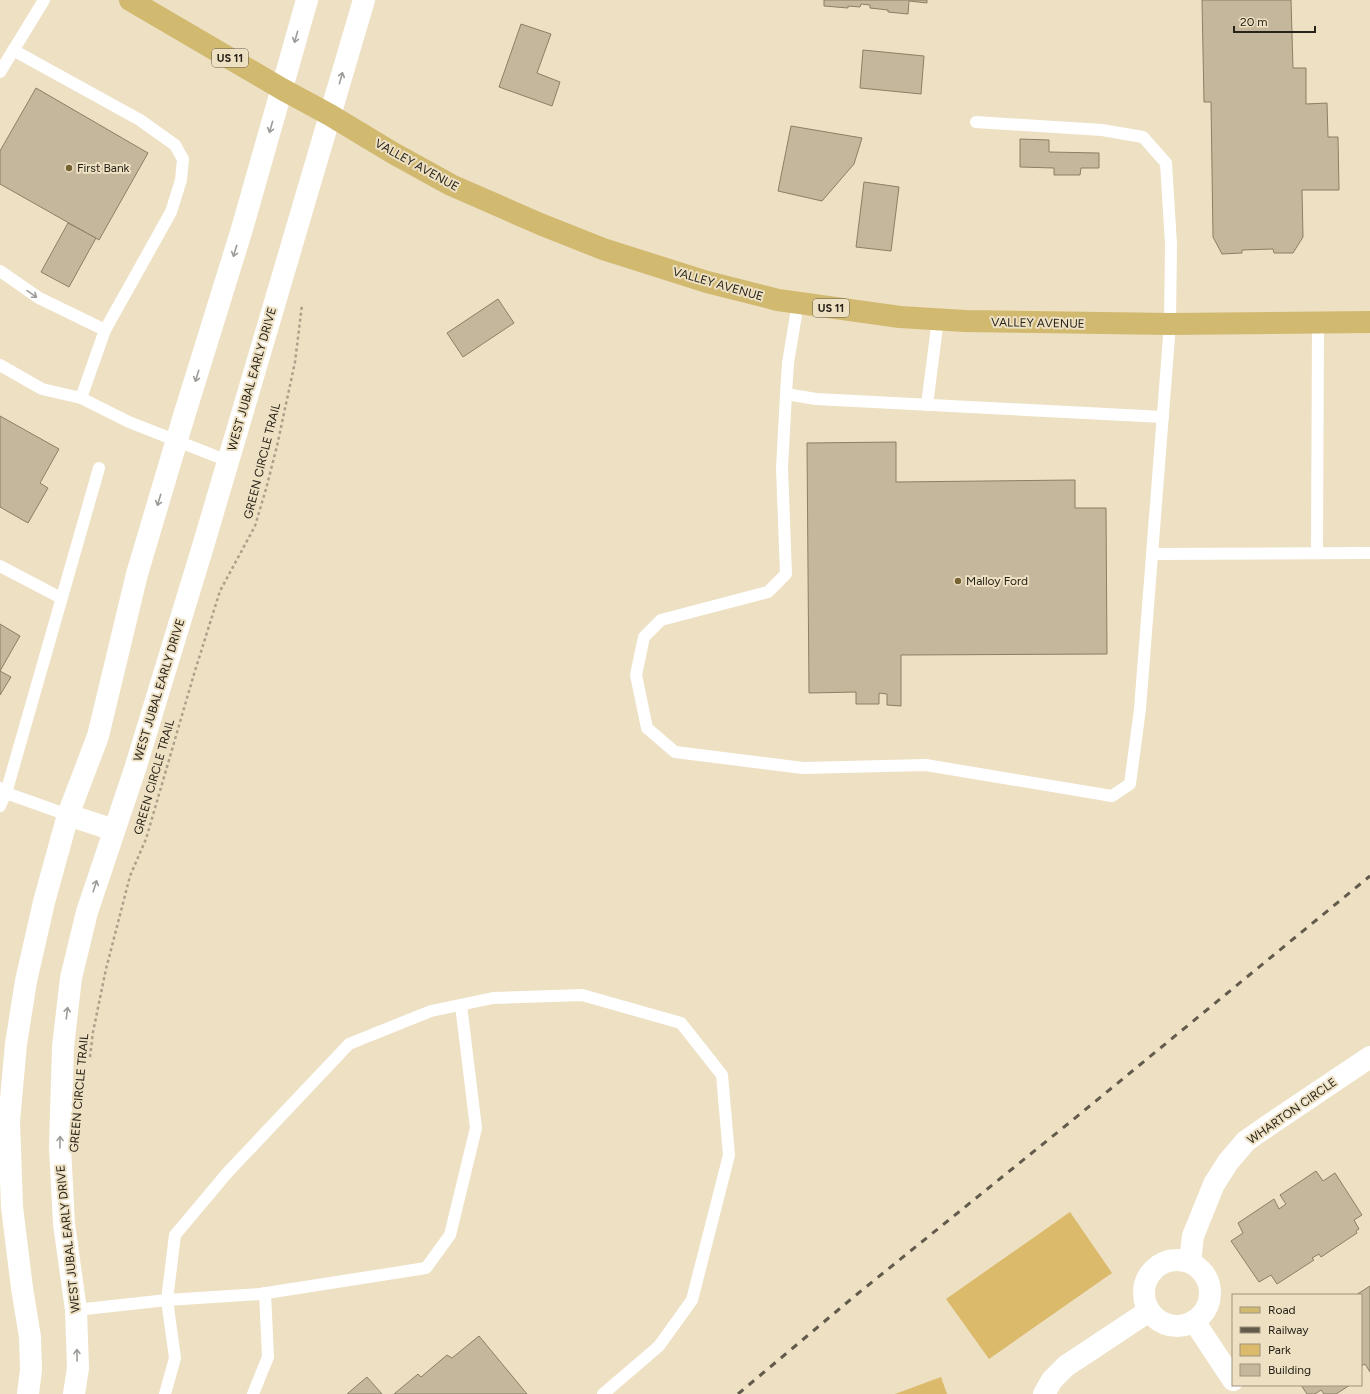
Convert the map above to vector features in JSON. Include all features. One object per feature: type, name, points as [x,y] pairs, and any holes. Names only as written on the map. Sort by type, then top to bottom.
[{"type":"main road","name":"VALLEY AVENUE","points":[[130,0],[393,153],[451,185],[540,224],[603,249],[707,282],[778,300],[893,316],[965,321],[1170,324],[1370,322]]},
{"type":"main road","points":[[28,1394],[31,1370],[30,1337],[22,1288],[12,1207],[4,1121],[26,981],[44,902],[68,815],[98,736],[137,574],[242,229],[307,0]]},
{"type":"main road","name":"WEST JUBAL EARLY DRIVE","points":[[74,1394],[78,1368],[76,1310],[64,1224],[60,1177],[63,1047],[71,978],[87,912],[135,769],[228,461],[364,0]]},
{"type":"main road","points":[[68,815],[114,830]]},
{"type":"main road","name":"WHARTON CIRCLE","points":[[1190,1262],[1193,1236],[1214,1184],[1228,1162],[1246,1141],[1370,1057]]},
{"type":"main road","points":[[1179,1260],[1190,1262],[1205,1275],[1209,1285],[1210,1296],[1208,1306],[1194,1321],[1185,1325],[1175,1326],[1165,1324],[1156,1319],[1149,1311],[1145,1302],[1144,1291],[1146,1281],[1151,1272],[1159,1265],[1169,1261],[1179,1260]]},
{"type":"main road","points":[[1044,1394],[1052,1380],[1066,1366],[1149,1311]]},
{"type":"main road","points":[[1194,1321],[1232,1378]]},
{"type":"lane","points":[[0,72],[44,0]]},
{"type":"lane","points":[[13,50],[140,120],[174,145],[183,159],[181,180],[170,212],[106,330],[81,398]]},
{"type":"lane","points":[[798,303],[788,363],[782,468],[786,574],[768,592],[661,620],[644,637],[636,675],[647,728],[675,752],[803,768],[926,765],[1112,796],[1130,784],[1140,709],[1170,324],[1171,244],[1166,163],[1143,137],[1102,130],[976,122]]},
{"type":"lane","points":[[0,271],[38,298],[106,330]]},
{"type":"lane","points":[[927,405],[938,319]]},
{"type":"lane","points":[[1317,553],[1318,323]]},
{"type":"lane","points":[[0,365],[42,389],[81,398],[129,422],[176,442],[228,461]]},
{"type":"lane","points":[[786,394],[816,399],[1163,417]]},
{"type":"lane","points":[[0,806],[3,790],[62,598],[99,468]]},
{"type":"lane","points":[[1152,554],[1370,553]]},
{"type":"lane","points":[[0,566],[62,598]]},
{"type":"lane","points":[[3,790],[68,815]]},
{"type":"lane","points":[[165,1394],[175,1358],[167,1300],[175,1235],[228,1172],[349,1044],[431,1010],[493,998],[582,995],[681,1023],[722,1075],[729,1156],[692,1300],[659,1346],[603,1394]]},
{"type":"lane","points":[[76,1310],[167,1300],[265,1293],[426,1268],[450,1235],[476,1128],[461,1005]]},
{"type":"lane","points":[[253,1394],[268,1358],[265,1293]]},
{"type":"path","name":"GREEN CIRCLE TRAIL","points":[[89,1060],[104,976],[130,876],[146,839],[220,591],[255,526],[266,489],[295,362],[303,299]]},
{"type":"green space","points":[[1070,1212],[1112,1273],[989,1359],[946,1299]]},
{"type":"green space","points":[[941,1377],[947,1394],[895,1394]]},
{"type":"building","points":[[824,0],[927,0],[927,3],[909,1],[908,14],[888,12],[888,10],[870,8],[870,5],[861,4],[860,7],[848,6],[848,8],[824,6]]},
{"type":"building","points":[[1202,0],[1291,0],[1293,68],[1306,68],[1306,104],[1327,103],[1328,137],[1338,137],[1339,190],[1302,190],[1303,237],[1293,253],[1274,253],[1273,249],[1242,250],[1242,253],[1222,254],[1213,237],[1211,102],[1204,102]]},
{"type":"building","points":[[521,24],[551,34],[537,73],[560,82],[552,106],[499,87]]},
{"type":"building","points":[[863,50],[924,56],[921,94],[860,88]]},
{"type":"building","name":"First Bank","points":[[36,88],[148,153],[99,240],[0,184],[0,151]]},
{"type":"building","points":[[791,126],[862,138],[854,164],[822,201],[778,191]]},
{"type":"building","points":[[1020,139],[1049,140],[1049,152],[1099,153],[1099,168],[1081,168],[1080,175],[1054,175],[1054,168],[1020,167]]},
{"type":"building","points":[[864,182],[899,187],[891,251],[856,247]]},
{"type":"building","points":[[68,223],[96,238],[69,287],[41,272]]},
{"type":"building","points":[[498,299],[514,323],[463,357],[447,333]]},
{"type":"building","points":[[0,416],[59,449],[40,483],[48,488],[28,523],[0,507]]},
{"type":"building","name":"Malloy Ford","points":[[896,442],[896,482],[1075,480],[1075,508],[1106,508],[1107,654],[901,655],[901,706],[887,705],[887,694],[879,693],[879,704],[856,704],[856,692],[809,693],[807,443]]},
{"type":"building","points":[[0,624],[20,636],[0,671]]},
{"type":"building","points":[[0,671],[11,677],[0,695]]},
{"type":"building","points":[[1316,1171],[1323,1181],[1335,1173],[1362,1215],[1354,1220],[1359,1229],[1356,1231],[1357,1233],[1321,1257],[1319,1254],[1312,1258],[1314,1260],[1277,1284],[1271,1275],[1259,1282],[1231,1241],[1243,1233],[1238,1223],[1274,1199],[1279,1209],[1286,1204],[1280,1195]]},
{"type":"building","points":[[1370,1286],[1370,1372],[1365,1364],[1362,1366],[1362,1294],[1358,1294]]},
{"type":"building","points":[[479,1336],[527,1394],[394,1394],[418,1374],[421,1377],[447,1355],[452,1358]]},
{"type":"building","points":[[367,1377],[382,1394],[347,1394]]},
{"type":"building","points":[[1302,1386],[1348,1386],[1336,1394],[1324,1394],[1321,1390],[1315,1394],[1307,1394]]},
{"type":"railway","points":[[738,1394],[856,1295],[1069,1123],[1370,876]]},
{"type":"place","name":"First Bank","points":[[69,168]]},
{"type":"place","name":"Malloy Ford","points":[[958,581]]}]
